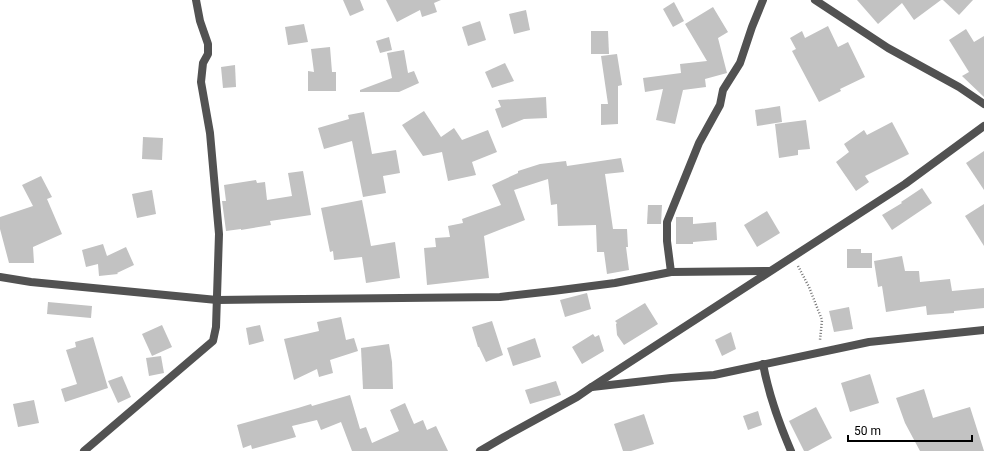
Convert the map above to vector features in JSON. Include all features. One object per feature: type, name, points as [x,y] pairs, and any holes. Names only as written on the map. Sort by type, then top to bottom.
[{"type":"street","points":[[84,451],[214,341],[216,326],[219,234],[210,133],[201,82],[203,63],[208,54],[208,44],[200,21],[196,0]]},
{"type":"street","points":[[671,272],[667,241],[667,222],[699,143],[720,105],[723,90],[740,63],[763,0]]},
{"type":"street","points":[[815,0],[888,48],[960,87],[984,104]]},
{"type":"street","points":[[480,451],[577,398],[769,271],[905,184],[984,126]]},
{"type":"street","points":[[0,277],[31,282],[217,300],[500,297],[615,283],[671,272],[769,271]]},
{"type":"street","points":[[590,388],[671,378],[714,375],[869,342],[984,330]]},
{"type":"street","points":[[763,364],[768,391],[780,426],[791,451]]},
{"type":"path","points":[[792,256],[809,287],[822,320],[819,352]]},
{"type":"building","points":[[343,0],[360,0],[364,10],[350,16]]},
{"type":"building","points":[[386,0],[441,0],[434,3],[437,12],[422,17],[420,10],[397,22]]},
{"type":"building","points":[[857,0],[941,0],[914,20],[902,3],[878,24]]},
{"type":"building","points":[[943,0],[973,0],[959,15]]},
{"type":"building","points":[[674,2],[684,21],[673,27],[663,9]]},
{"type":"building","points":[[713,7],[728,32],[718,38],[727,73],[705,79],[706,87],[683,90],[675,124],[656,120],[663,89],[645,92],[643,78],[681,73],[680,64],[707,61],[685,24]]},
{"type":"building","points":[[526,10],[530,30],[514,34],[509,14]]},
{"type":"building","points":[[480,21],[486,40],[468,46],[462,27]]},
{"type":"building","points":[[304,24],[308,42],[288,45],[285,27]]},
{"type":"building","points":[[828,26],[838,47],[848,42],[865,77],[840,89],[841,91],[819,102],[792,51],[796,49],[790,38],[802,31],[805,38]]},
{"type":"building","points":[[966,29],[974,42],[984,36],[984,97],[962,76],[969,72],[949,40]]},
{"type":"building","points":[[591,31],[608,31],[609,54],[591,54]]},
{"type":"building","points":[[389,37],[392,50],[380,53],[376,41]]},
{"type":"building","points":[[330,47],[332,72],[336,72],[336,91],[308,91],[308,71],[314,72],[311,49]]},
{"type":"building","points":[[404,50],[408,73],[414,71],[419,83],[399,92],[360,92],[360,90],[392,78],[387,53]]},
{"type":"building","points":[[617,54],[622,85],[618,86],[618,124],[601,125],[601,104],[608,104],[601,56]]},
{"type":"building","points":[[505,63],[514,81],[492,88],[485,72]]},
{"type":"building","points":[[235,65],[236,87],[223,88],[221,67]]},
{"type":"building","points":[[546,97],[547,118],[524,119],[502,128],[495,109],[501,107],[498,100]]},
{"type":"building","points":[[780,106],[782,122],[757,126],[755,110]]},
{"type":"building","points":[[424,111],[441,137],[454,128],[462,140],[488,130],[497,152],[472,162],[476,175],[448,181],[442,152],[423,156],[402,125]]},
{"type":"building","points":[[364,112],[372,154],[396,150],[400,173],[383,176],[386,193],[363,197],[352,141],[324,149],[318,128],[349,119],[348,115]]},
{"type":"building","points":[[806,120],[810,149],[798,150],[798,155],[779,158],[775,124]]},
{"type":"building","points":[[892,122],[909,154],[865,176],[869,182],[856,191],[836,162],[849,152],[844,144],[864,130],[867,135]]},
{"type":"building","points":[[143,137],[163,138],[162,160],[142,159]]},
{"type":"building","points":[[984,151],[984,190],[966,163]]},
{"type":"building","points":[[621,158],[624,172],[605,174],[613,229],[627,229],[628,247],[626,247],[629,270],[607,274],[604,252],[597,252],[596,225],[558,226],[557,204],[551,205],[548,179],[514,190],[525,220],[484,236],[489,278],[427,285],[424,248],[436,247],[435,238],[450,237],[448,226],[463,223],[462,219],[501,205],[492,185],[518,173],[518,171],[540,164],[566,161],[567,166]]},
{"type":"building","points":[[303,171],[311,215],[270,221],[271,225],[226,231],[222,201],[226,201],[224,185],[256,180],[257,183],[265,182],[267,200],[292,196],[288,173]]},
{"type":"building","points":[[41,176],[52,197],[47,199],[62,234],[33,247],[34,263],[9,263],[0,229],[0,217],[33,206],[22,185]]},
{"type":"building","points":[[922,188],[932,203],[892,230],[882,215],[902,203],[901,202]]},
{"type":"building","points":[[152,190],[156,214],[137,218],[132,194]]},
{"type":"building","points":[[362,200],[371,246],[395,242],[400,278],[366,283],[362,257],[334,260],[333,251],[330,252],[321,208]]},
{"type":"building","points":[[984,204],[984,246],[965,216]]},
{"type":"building","points":[[648,205],[662,205],[661,224],[647,224]]},
{"type":"building","points":[[767,211],[780,233],[757,247],[744,225]]},
{"type":"building","points":[[676,217],[693,217],[693,224],[716,222],[717,240],[693,242],[693,244],[676,244]]},
{"type":"building","points":[[103,244],[107,256],[126,247],[134,265],[117,273],[118,274],[99,276],[98,264],[86,267],[82,250]]},
{"type":"building","points":[[847,249],[861,249],[861,253],[872,253],[872,268],[847,268]]},
{"type":"building","points":[[902,256],[905,271],[919,271],[920,282],[950,279],[952,291],[984,288],[984,308],[954,311],[954,313],[927,315],[926,306],[886,312],[882,286],[878,287],[874,261]]},
{"type":"building","points":[[587,293],[591,309],[565,317],[560,300]]},
{"type":"building","points":[[48,302],[92,306],[91,318],[47,314]]},
{"type":"building","points":[[645,303],[658,324],[624,345],[617,335],[617,323],[615,321]]},
{"type":"building","points":[[849,307],[853,329],[834,332],[829,311]]},
{"type":"building","points":[[341,317],[346,340],[354,338],[358,351],[330,360],[333,373],[319,377],[317,369],[294,380],[284,339],[319,331],[317,322]]},
{"type":"building","points":[[492,321],[503,355],[486,362],[478,347],[472,327]]},
{"type":"building","points":[[162,325],[172,347],[152,356],[142,334]]},
{"type":"building","points":[[260,325],[264,341],[249,345],[246,328]]},
{"type":"building","points":[[731,332],[736,349],[722,356],[715,340]]},
{"type":"building","points":[[593,334],[595,337],[599,335],[604,351],[582,364],[572,347]]},
{"type":"building","points":[[93,337],[108,388],[65,402],[61,389],[77,384],[66,350],[76,347],[75,342]]},
{"type":"building","points":[[535,338],[541,357],[513,366],[507,348]]},
{"type":"building","points":[[389,344],[392,362],[393,389],[363,389],[361,348]]},
{"type":"building","points":[[161,356],[164,373],[149,376],[146,358]]},
{"type":"building","points":[[870,374],[879,403],[850,412],[841,383]]},
{"type":"building","points":[[122,376],[131,397],[118,403],[108,381]]},
{"type":"building","points":[[556,381],[561,395],[530,404],[525,390]]},
{"type":"building","points":[[924,389],[933,418],[970,407],[984,451],[920,451],[905,423],[896,398]]},
{"type":"building","points":[[350,395],[360,429],[366,427],[372,443],[399,431],[390,410],[405,403],[414,424],[423,420],[427,430],[436,426],[448,451],[352,451],[341,422],[321,430],[317,420],[292,426],[296,437],[252,449],[251,445],[243,448],[237,425],[311,404],[312,406]]},
{"type":"building","points":[[34,400],[39,423],[18,427],[13,404]]},
{"type":"building","points":[[816,407],[832,438],[808,451],[804,451],[789,421]]},
{"type":"building","points":[[758,411],[762,425],[748,430],[743,416]]},
{"type":"building","points":[[644,414],[654,444],[631,451],[623,451],[614,424]]}]
